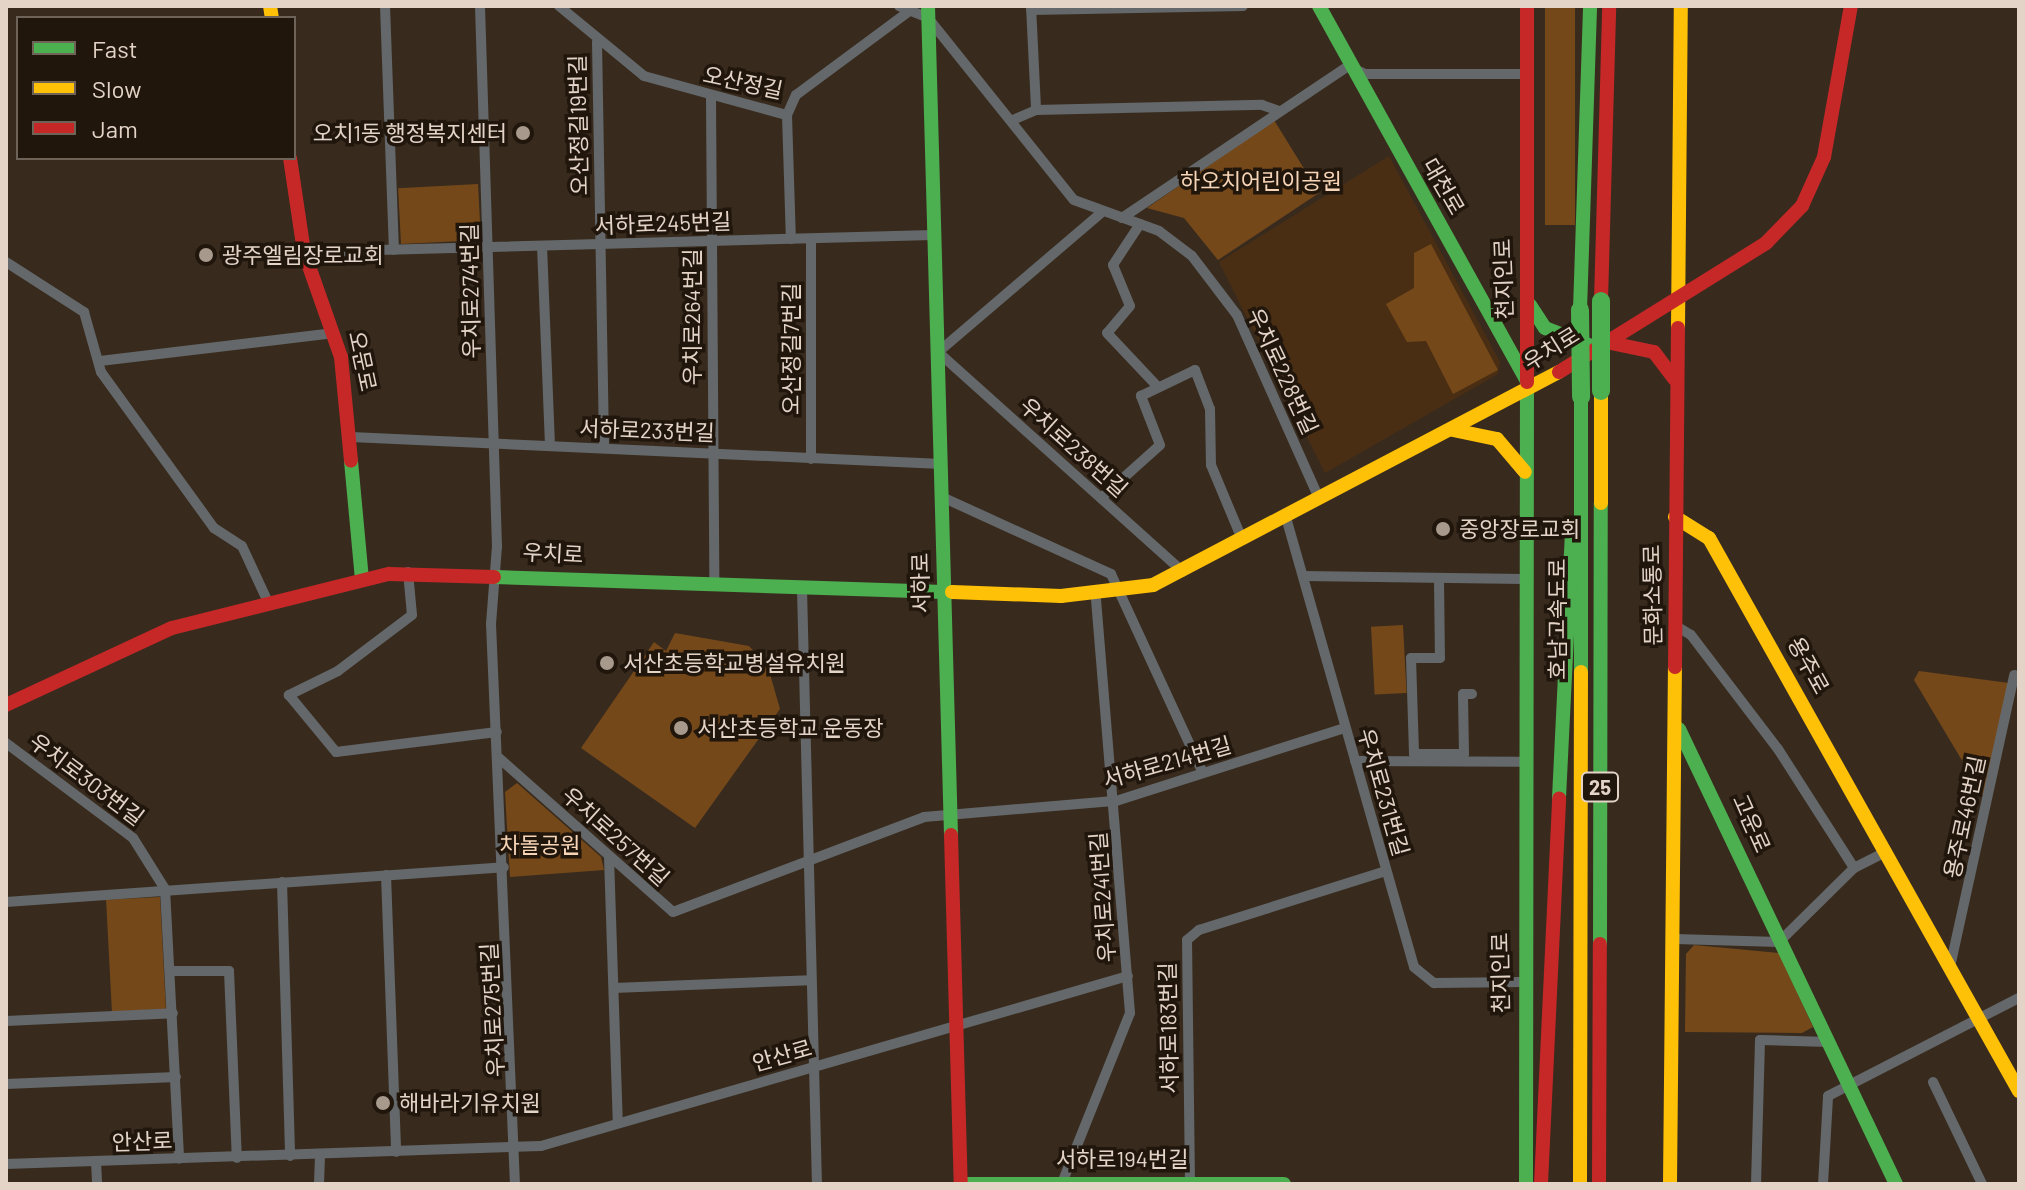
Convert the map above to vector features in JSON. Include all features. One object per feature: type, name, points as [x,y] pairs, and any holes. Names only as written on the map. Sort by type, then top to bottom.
[{"type":"main road","name":"대천로","points":[[1319,6],[1348,66],[1531,389]]},
{"type":"main road","name":"천지인로","points":[[1526,1184],[1521,762],[1531,389],[1527,298],[1527,6]]},
{"type":"main road","name":"호남고속도로","points":[[1580,1184],[1580,310],[1590,6]]},
{"type":"main road","name":"호남고속도로","points":[[1599,1184],[1601,301],[1609,6]]},
{"type":"main road","name":"문화소통로","points":[[1670,1184],[1677,725],[1676,297],[1681,6]]},
{"type":"main road","name":"우치로","points":[[6,705],[133,642],[268,602],[362,579],[408,572],[944,594],[1096,596],[1122,594],[1183,572],[1318,496],[1531,389],[1766,243],[1802,206],[1824,157],[1851,6]]},
{"type":"main road","name":"서하로","points":[[928,12],[948,813],[961,1184]]},
{"type":"main road","name":"오문로","points":[[290,160],[304,252],[334,333],[351,437],[362,579]]},
{"type":"main road","points":[[1527,298],[1545,328],[1601,344],[1654,352],[1676,384]]},
{"type":"main road","points":[[1448,430],[1497,439],[1518,458],[1528,481]]},
{"type":"main road","points":[[1541,1184],[1567,569],[1582,467]]},
{"type":"main road","name":"용주로","points":[[1675,517],[1709,538],[2019,1091]]},
{"type":"main road","name":"고운로","points":[[1677,725],[1896,1184]]},
{"type":"main road","name":"서하로194번길","points":[[961,1184],[1284,1184]]},
{"type":"street","points":[[385,6],[394,250]]},
{"type":"street","name":"우치로274번길","points":[[480,6],[490,247],[494,574]]},
{"type":"street","points":[[1036,110],[1031,8],[1243,6]]},
{"type":"street","name":"오산정길","points":[[563,7],[597,42],[644,76],[711,98],[787,115],[796,95],[904,9]]},
{"type":"street","points":[[904,9],[928,12]]},
{"type":"street","name":"우치로228번길","points":[[928,12],[1015,119],[1064,191],[1101,213],[1140,224],[1179,242],[1237,315],[1318,496]]},
{"type":"street","name":"오산정길19번길","points":[[597,42],[604,448]]},
{"type":"street","points":[[1122,218],[1348,66],[1365,74],[1526,74]]},
{"type":"street","name":"우치로264번길","points":[[711,98],[714,584]]},
{"type":"street","points":[[1015,119],[1036,110],[1262,105],[1279,111]]},
{"type":"street","points":[[787,115],[791,239]]},
{"type":"street","points":[[938,352],[1101,213]]},
{"type":"street","points":[[1140,224],[1113,265],[1130,306],[1107,333],[1157,386]]},
{"type":"street","name":"서하로245번길","points":[[304,252],[933,235]]},
{"type":"street","name":"오산정길7번길","points":[[811,239],[811,459]]},
{"type":"street","points":[[542,246],[550,446]]},
{"type":"street","points":[[6,262],[84,312],[100,361],[205,517],[242,546],[268,602]]},
{"type":"street","points":[[100,361],[334,333]]},
{"type":"street","name":"우치로238번길","points":[[938,352],[1183,572]]},
{"type":"street","points":[[1101,498],[1160,445],[1141,396],[1195,370],[1210,409],[1211,465],[1242,539]]},
{"type":"street","name":"서하로233번길","points":[[351,437],[941,464]]},
{"type":"street","points":[[942,497],[1111,574],[1203,773]]},
{"type":"street","name":"우치로231번길","points":[[1285,514],[1386,871],[1421,976],[1434,983],[1524,982]]},
{"type":"street","points":[[408,572],[412,615],[338,671],[289,695],[336,752],[497,732]]},
{"type":"street","name":"우치로275번길","points":[[494,574],[497,732],[515,1184]]},
{"type":"street","points":[[1303,576],[1524,579]]},
{"type":"street","points":[[1439,580],[1440,658],[1411,658],[1414,754],[1464,754],[1463,694],[1472,694]]},
{"type":"street","points":[[802,589],[805,857],[817,1184]]},
{"type":"street","name":"우치로241번길","points":[[1062,1183],[1129,1024],[1116,801],[1096,596]]},
{"type":"street","points":[[1676,626],[1691,635],[1778,749],[1854,868]]},
{"type":"street","name":"용주로46번길","points":[[1950,967],[2014,675]]},
{"type":"street","name":"서하로214번길","points":[[948,813],[1116,801],[1345,728]]},
{"type":"street","name":"우치로303번길","points":[[6,743],[133,838],[165,889],[179,1159]]},
{"type":"street","name":"우치로257번길","points":[[499,758],[673,912],[805,857]]},
{"type":"street","points":[[1355,761],[1521,762]]},
{"type":"street","points":[[805,857],[948,813]]},
{"type":"street","points":[[1675,939],[1779,942],[1854,868],[1887,851]]},
{"type":"street","points":[[609,857],[618,1123]]},
{"type":"street","points":[[6,902],[504,867]]},
{"type":"street","name":"서하로183번길","points":[[1190,1184],[1187,940],[1199,930],[1386,871]]},
{"type":"street","points":[[386,875],[396,1152]]},
{"type":"street","points":[[282,882],[290,1156]]},
{"type":"street","points":[[170,971],[229,971],[237,1158]]},
{"type":"street","points":[[957,1026],[1128,976]]},
{"type":"street","points":[[614,988],[810,980]]},
{"type":"street","points":[[1823,1184],[1825,1101],[1847,1083],[2019,998]]},
{"type":"street","points":[[6,1021],[173,1013]]},
{"type":"street","name":"안산로","points":[[6,1164],[514,1149],[618,1123],[957,1026]]},
{"type":"street","points":[[1756,1184],[1760,1040],[1829,1042]]},
{"type":"street","points":[[6,1084],[176,1077]]},
{"type":"street","points":[[1933,1082],[1982,1184]]},
{"type":"street","points":[[319,1184],[320,1155]]},
{"type":"street","name":"안산로","points":[[96,1162],[97,1184]]},
{"type":"shaded area","points":[[1389,156],[1500,362],[1498,374],[1325,473],[1219,262]]},
{"type":"green space","points":[[1545,6],[1575,6],[1575,225],[1545,225]]},
{"type":"green space","name":"하오치어린이공원","points":[[1274,120],[1319,193],[1218,260],[1184,218],[1147,208]]},
{"type":"green space","points":[[478,184],[481,240],[401,244],[398,188]]},
{"type":"green space","points":[[1431,244],[1498,370],[1453,394],[1426,341],[1407,342],[1386,304],[1414,288],[1414,253]]},
{"type":"green space","points":[[1403,625],[1407,693],[1375,695],[1371,627]]},
{"type":"green space","name":"서산초등학교 운동장","points":[[675,633],[749,646],[768,667],[780,709],[695,828],[581,748],[654,642],[666,651]]},
{"type":"green space","points":[[1919,671],[2009,683],[1985,799],[1914,680]]},
{"type":"green space","name":"차돌공원","points":[[517,783],[601,857],[604,870],[510,877],[505,792]]},
{"type":"green space","points":[[160,897],[166,1009],[112,1012],[106,900]]},
{"type":"green space","points":[[1694,945],[1779,953],[1813,1027],[1802,1033],[1685,1032],[1686,954]]},
{"type":"traffic: fast","points":[[928,6],[951,835]]},
{"type":"traffic: fast","points":[[1319,6],[1529,385]]},
{"type":"traffic: fast","points":[[1580,310],[1590,6]]},
{"type":"traffic: fast","points":[[1601,301],[1601,391]]},
{"type":"traffic: fast","points":[[1530,305],[1545,328],[1589,345]]},
{"type":"traffic: fast","points":[[1580,310],[1581,397]]},
{"type":"traffic: fast","points":[[1526,1184],[1527,382]]},
{"type":"traffic: fast","points":[[1581,397],[1581,672]]},
{"type":"traffic: fast","points":[[351,461],[362,579]]},
{"type":"traffic: fast","points":[[1600,944],[1601,503]]},
{"type":"traffic: fast","points":[[1559,798],[1572,533]]},
{"type":"traffic: fast","points":[[494,577],[952,592]]},
{"type":"traffic: fast","points":[[1679,729],[1896,1184]]},
{"type":"traffic: fast","points":[[961,1184],[1284,1184]]},
{"type":"traffic: slow","points":[[270,6],[272,16]]},
{"type":"traffic: slow","points":[[1678,328],[1681,6]]},
{"type":"traffic: slow","points":[[952,592],[1061,596],[1153,585],[1559,372]]},
{"type":"traffic: slow","points":[[1601,391],[1601,503]]},
{"type":"traffic: slow","points":[[1453,430],[1497,439],[1525,472]]},
{"type":"traffic: slow","points":[[1675,517],[1709,538],[2019,1091]]},
{"type":"traffic: slow","points":[[1670,1184],[1675,667]]},
{"type":"traffic: slow","points":[[1580,1184],[1581,672]]},
{"type":"traffic: jam","points":[[1527,6],[1527,382]]},
{"type":"traffic: jam","points":[[1601,301],[1609,6]]},
{"type":"traffic: jam","points":[[1559,372],[1766,243],[1802,206],[1824,157],[1851,6]]},
{"type":"traffic: jam","points":[[290,160],[304,252],[341,357],[351,461]]},
{"type":"traffic: jam","points":[[1675,667],[1678,328]]},
{"type":"traffic: jam","points":[[1606,342],[1654,352],[1674,379]]},
{"type":"traffic: jam","points":[[6,705],[172,628],[389,574],[494,577]]},
{"type":"traffic: jam","points":[[1541,1184],[1559,798]]},
{"type":"traffic: jam","points":[[951,835],[961,1184]]},
{"type":"traffic: jam","points":[[1599,1184],[1600,944]]},
{"type":"place","name":"오치1동 행정복지센터","points":[[523,133]]},
{"type":"place","name":"광주엘림장로교회","points":[[206,255]]},
{"type":"place","name":"중앙장로교회","points":[[1443,529]]},
{"type":"place","name":"서산초등학교병설유치원","points":[[607,663]]},
{"type":"place","name":"서산초등학교 운동장","points":[[681,728]]},
{"type":"place","name":"해바라기유치원","points":[[383,1103]]}]
